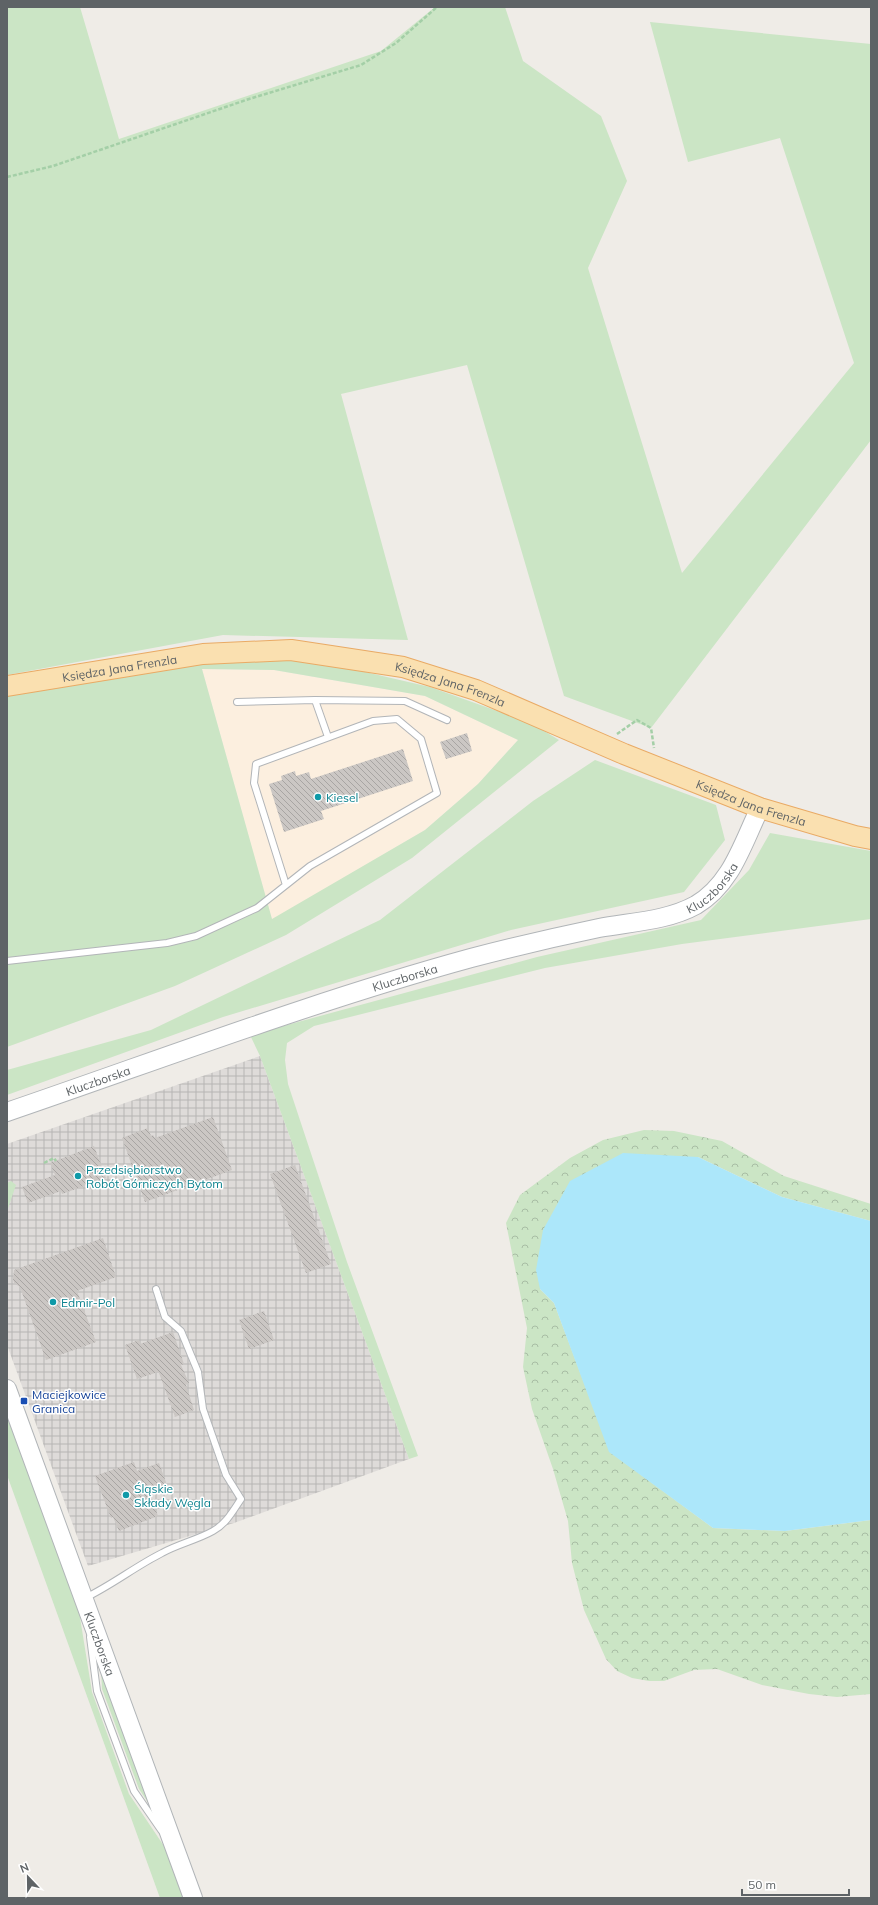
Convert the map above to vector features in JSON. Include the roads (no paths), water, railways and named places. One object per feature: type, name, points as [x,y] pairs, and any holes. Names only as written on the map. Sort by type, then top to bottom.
[{"type":"main road","name":"Księdza Jana Frenzla","points":[[7,686],[202,654],[291,650],[403,667],[476,690],[624,754],[760,808],[871,839]]},
{"type":"street","name":"Kluczborska","points":[[7,1112],[260,1022],[363,989],[504,949],[585,931],[653,919],[687,909],[706,898],[721,886],[735,861],[760,808]]},
{"type":"street","name":"Kluczborska","points":[[7,1389],[193,1898]]},
{"type":"lane","points":[[236,702],[315,700],[405,702],[447,720]]},
{"type":"lane","points":[[315,700],[328,738]]},
{"type":"lane","points":[[7,961],[167,943],[196,936],[257,908],[310,866],[437,793],[421,739],[397,719],[373,721],[256,764],[254,783],[286,885]]},
{"type":"lane","points":[[85,1602],[140,1564],[168,1549],[213,1531],[227,1520],[241,1500],[226,1475],[202,1409],[198,1372],[181,1331],[165,1317],[156,1289]]},
{"type":"water","points":[[623,1153],[698,1157],[782,1197],[871,1221],[871,1520],[785,1531],[713,1528],[609,1452],[554,1303],[540,1289],[536,1270],[543,1230],[570,1181]]},
{"type":"place","name":"Kiesel","points":[[318,797]]},
{"type":"place","name":"Przedsiębiorstwo Robót Górniczych Bytom","points":[[78,1176]]},
{"type":"place","name":"Edmir-Pol","points":[[53,1302]]},
{"type":"place","name":"Maciejkowice Granica","points":[[24,1401]]},
{"type":"place","name":"Śląskie Składy Węgla","points":[[126,1495]]}]
